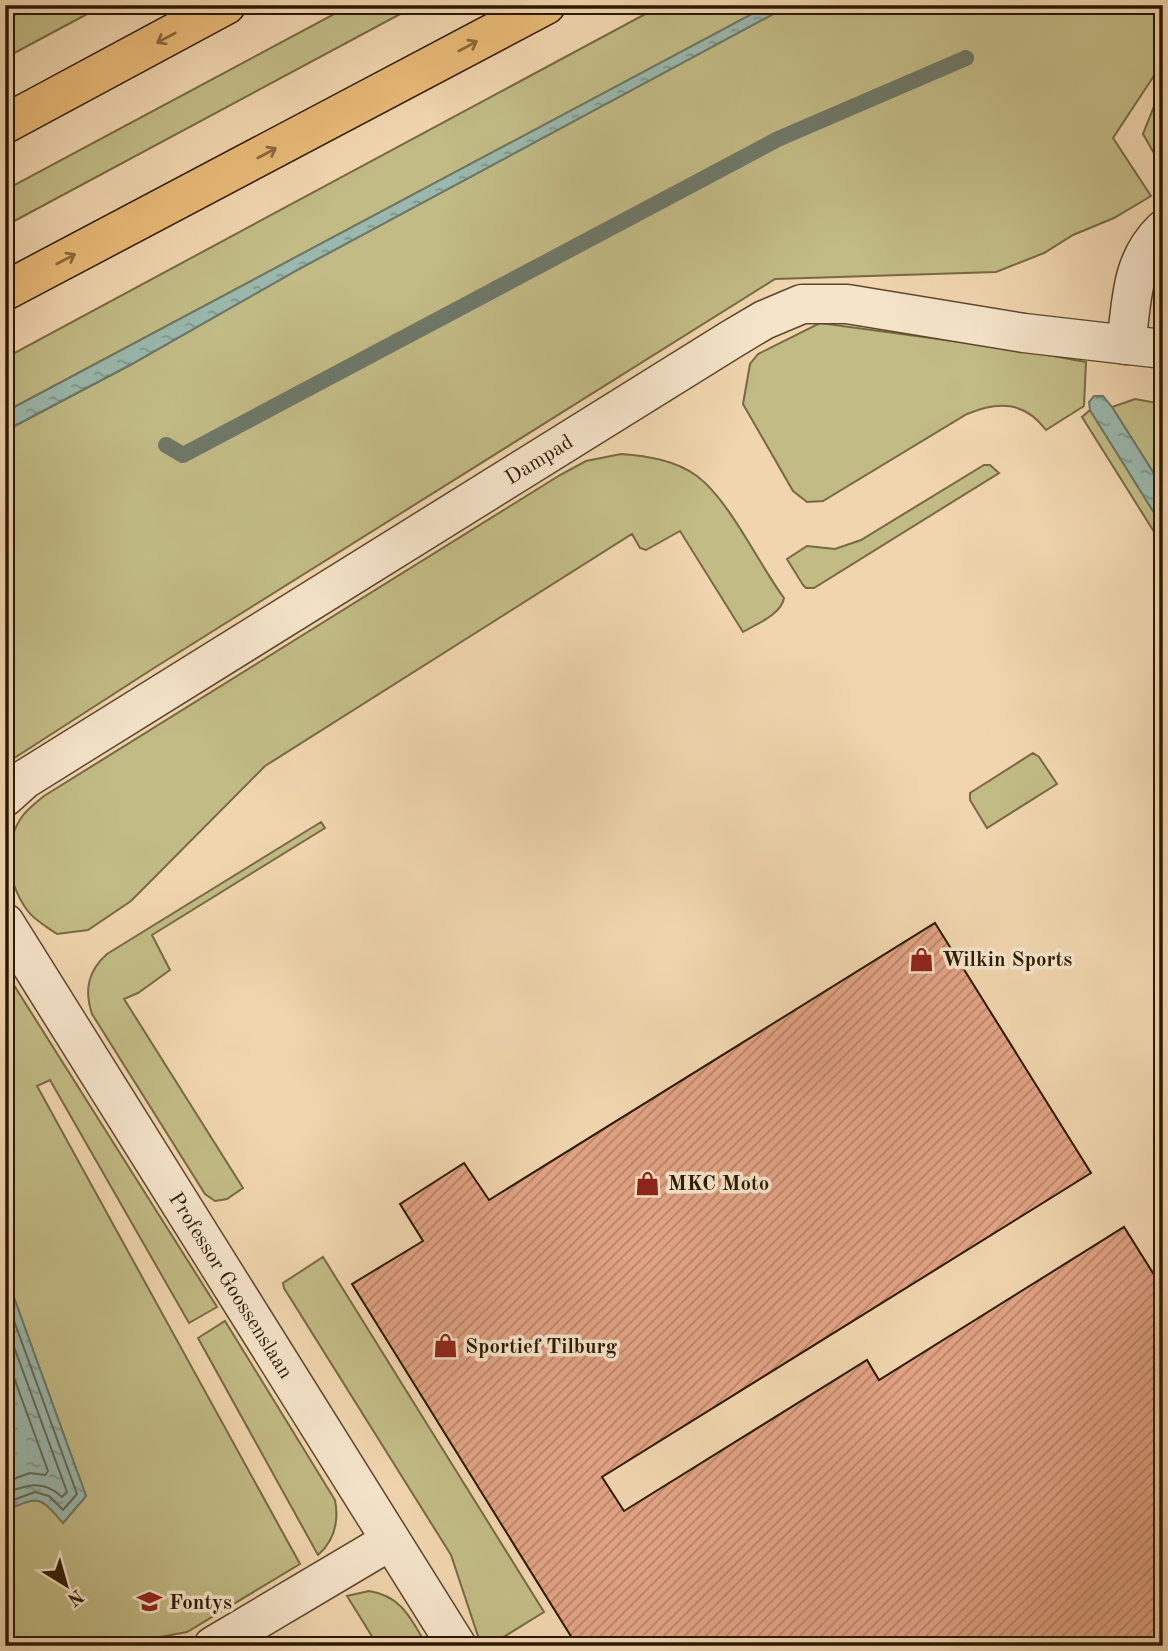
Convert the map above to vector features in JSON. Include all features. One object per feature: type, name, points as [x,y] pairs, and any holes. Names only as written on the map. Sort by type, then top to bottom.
[{"type":"highway","points":[[5,124],[226,5]]},
{"type":"highway","points":[[5,291],[546,5]]},
{"type":"street","points":[[1144,347],[1135,274],[1148,244],[1163,230]]},
{"type":"street","name":"Dampad","points":[[5,797],[25,779],[732,339],[764,320],[802,304],[847,304],[1024,333],[1144,347]]},
{"type":"street","name":"Professor Goossenslaan","points":[[5,923],[457,1646]]},
{"type":"street","points":[[213,1646],[390,1541]]},
{"type":"shaded area","points":[[33,5],[104,5],[5,58],[5,18]]},
{"type":"shaded area","points":[[351,5],[417,5],[5,226],[5,190]]},
{"type":"shaded area","points":[[662,5],[769,5],[5,412],[5,358]]},
{"type":"shaded area","points":[[790,5],[1163,5],[1163,62],[1113,138],[1151,196],[1114,218],[1073,235],[1044,253],[996,272],[775,279],[5,764],[5,431],[130,365],[299,269]]},
{"type":"shaded area","points":[[1163,91],[1163,169],[1143,134],[1159,94]]},
{"type":"shaded area","points":[[820,323],[1020,350],[1086,362],[1084,406],[1046,430],[1029,413],[1010,406],[978,410],[967,414],[823,501],[807,502],[793,491],[743,404],[750,364],[758,354]]},
{"type":"shaded area","points":[[1135,399],[1163,404],[1163,488],[1112,407]]},
{"type":"shaded area","points":[[1090,410],[1163,527],[1163,546],[1082,417]]},
{"type":"shaded area","points":[[621,454],[670,463],[697,476],[709,487],[732,516],[784,598],[778,609],[743,632],[680,531],[646,550],[640,548],[632,534],[265,766],[131,901],[88,930],[57,934],[27,910],[11,875],[10,849],[12,837],[24,814],[44,796],[560,475],[586,461]]},
{"type":"shaded area","points":[[984,465],[990,465],[999,473],[814,588],[806,588],[803,585],[787,559],[807,546],[835,549],[861,540]]},
{"type":"shaded area","points":[[1033,753],[1039,757],[1057,784],[987,828],[970,800],[970,793]]},
{"type":"shaded area","points":[[321,822],[325,828],[152,935],[170,970],[138,993],[124,999],[243,1188],[227,1199],[215,1201],[205,1194],[92,1014],[88,997],[89,981],[107,954]]},
{"type":"shaded area","points":[[5,971],[217,1307],[189,1323],[50,1080],[37,1086],[300,1564],[187,1632],[111,1646],[5,1646],[5,1510],[25,1502],[38,1501],[48,1507],[63,1523],[86,1496],[5,1273]]},
{"type":"shaded area","points":[[323,1257],[544,1612],[489,1646],[484,1646],[478,1636],[451,1555],[284,1288],[283,1283]]},
{"type":"shaded area","points":[[225,1321],[335,1500],[336,1515],[332,1537],[318,1555],[198,1338]]},
{"type":"shaded area","points":[[369,1591],[398,1603],[427,1646],[378,1646],[347,1596]]},
{"type":"water","points":[[769,5],[790,5],[299,269],[130,365],[5,431],[5,412]]},
{"type":"water","points":[[1094,396],[1103,396],[1112,407],[1163,488],[1163,527],[1090,410],[1089,402]]},
{"type":"water","points":[[5,1273],[86,1496],[63,1523],[48,1507],[38,1501],[25,1502],[5,1510]]},
{"type":"building","points":[[935,923],[1091,1173],[602,1477],[624,1511],[867,1360],[879,1380],[1124,1227],[1163,1289],[1163,1646],[577,1646],[352,1284],[423,1241],[400,1204],[464,1163],[489,1200]]},
{"type":"waterway","points":[[166,445],[183,455],[778,139],[966,58]]},
{"type":"place","name":"Wilkin Sports","points":[[922,959]]},
{"type":"place","name":"MKC Moto","points":[[648,1183]]},
{"type":"place","name":"Sportief Tilburg","points":[[445,1346]]},
{"type":"place","name":"Fontys","points":[[149,1602]]}]
